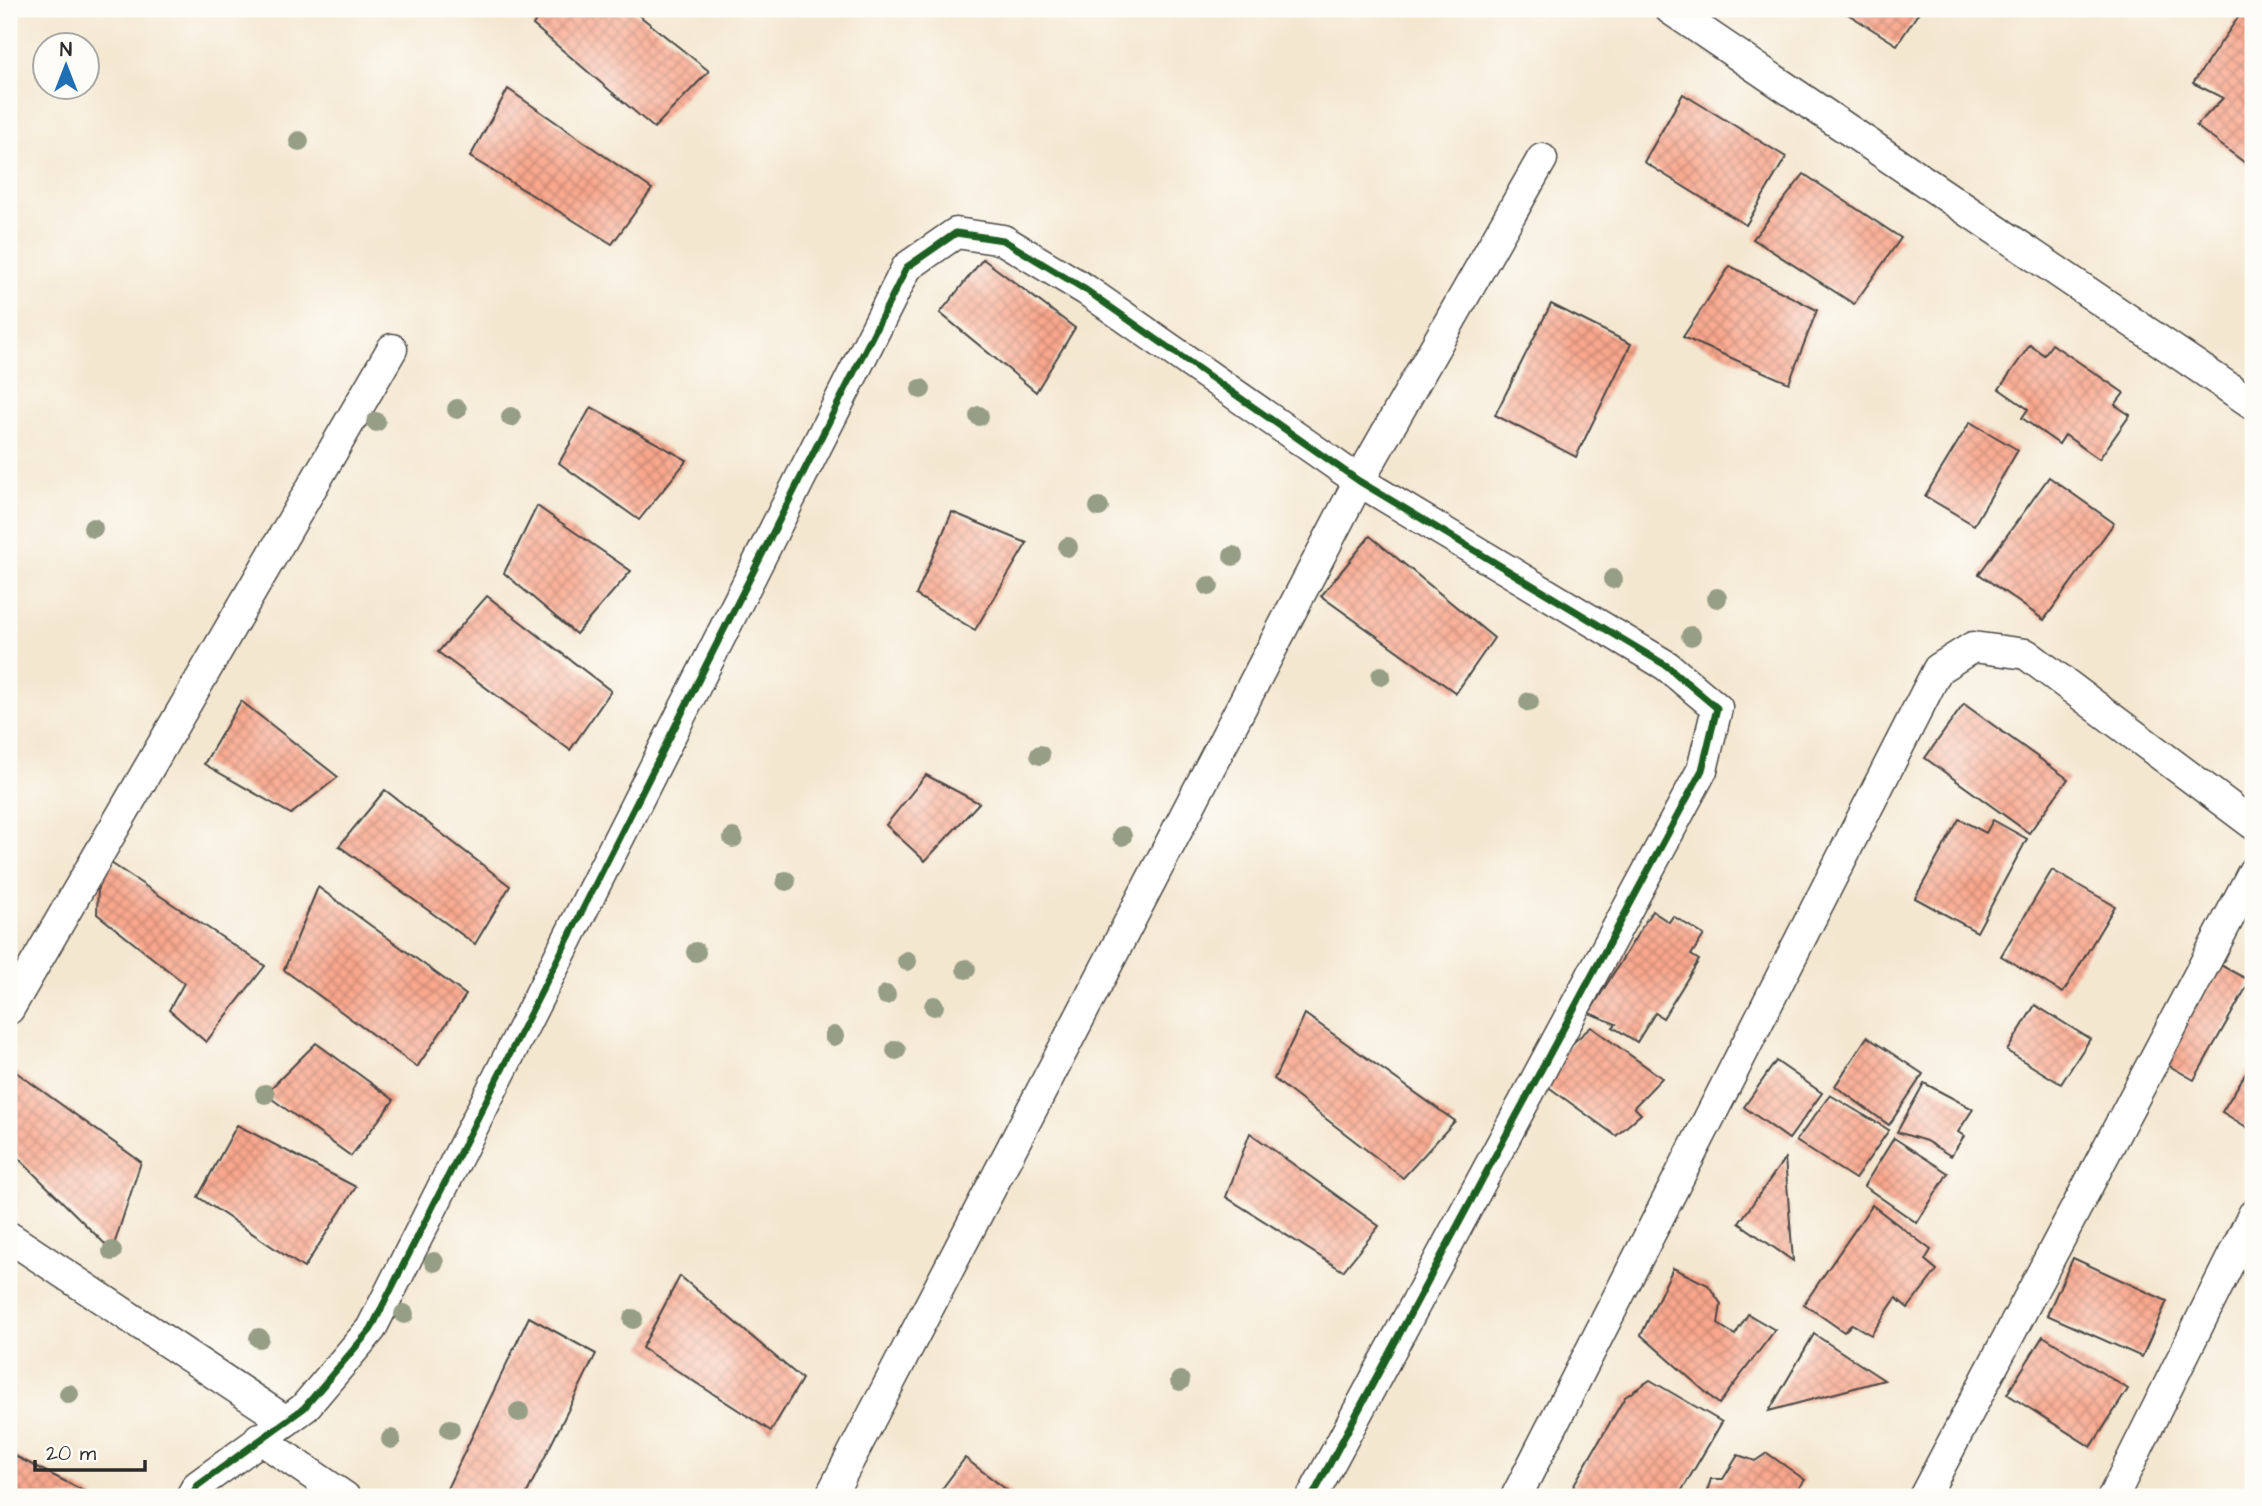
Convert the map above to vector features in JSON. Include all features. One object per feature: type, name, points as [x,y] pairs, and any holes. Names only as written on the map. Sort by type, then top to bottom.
[{"type":"street","points":[[1671,9],[2253,404]]},
{"type":"street","points":[[830,1497],[1359,481],[1542,159]]},
{"type":"street","points":[[191,1497],[197,1486],[259,1438],[304,1408],[371,1329],[907,267],[957,233],[1003,240],[1086,290],[1359,481],[1667,666],[1717,708],[1702,769],[1312,1497]]},
{"type":"street","points":[[9,1009],[393,349]]},
{"type":"street","points":[[1516,1497],[1938,670],[1973,647],[2026,653],[2253,824]]},
{"type":"street","points":[[1924,1497],[2253,872]]},
{"type":"street","points":[[2113,1497],[2253,1215]]},
{"type":"street","points":[[9,1237],[286,1421]]},
{"type":"street","points":[[259,1438],[345,1497]]},
{"type":"building","points":[[542,9],[631,9],[709,71],[654,128],[533,25]]},
{"type":"building","points":[[1840,9],[1921,9],[1897,45]]},
{"type":"building","points":[[2244,9],[2253,9],[2253,169],[2196,126],[2223,98],[2193,83]]},
{"type":"building","points":[[508,89],[652,189],[612,244],[470,157]]},
{"type":"building","points":[[1683,94],[1786,157],[1746,225],[1644,162]]},
{"type":"building","points":[[1804,174],[1901,238],[1854,304],[1753,239]]},
{"type":"building","points":[[983,259],[1075,328],[1036,392],[940,313]]},
{"type":"building","points":[[1730,266],[1817,310],[1789,383],[1683,337]]},
{"type":"building","points":[[1551,304],[1631,344],[1576,457],[1495,415]]},
{"type":"building","points":[[2052,344],[2124,393],[2115,405],[2130,415],[2099,459],[2065,435],[2059,444],[2022,418],[2028,409],[1999,389],[2030,345],[2044,355]]},
{"type":"building","points":[[591,407],[687,460],[639,520],[559,463]]},
{"type":"building","points":[[1970,422],[2018,450],[1974,525],[1925,496]]},
{"type":"building","points":[[2049,477],[2114,523],[2044,620],[1979,574]]},
{"type":"building","points":[[537,506],[631,571],[576,634],[504,573]]},
{"type":"building","points":[[952,512],[1027,543],[975,630],[916,595]]},
{"type":"building","points":[[1370,536],[1494,638],[1456,693],[1321,596]]},
{"type":"building","points":[[487,596],[611,691],[570,750],[438,652]]},
{"type":"building","points":[[241,701],[338,777],[291,814],[204,764]]},
{"type":"building","points":[[1964,704],[2068,779],[2029,833],[1925,758]]},
{"type":"building","points":[[926,775],[979,803],[925,861],[886,825]]},
{"type":"building","points":[[385,790],[510,886],[475,944],[339,846]]},
{"type":"building","points":[[1959,819],[1986,833],[1993,820],[2027,839],[1977,932],[1915,898]]},
{"type":"building","points":[[99,855],[265,966],[206,1042],[169,1010],[184,983],[97,914]]},
{"type":"building","points":[[2052,870],[2115,906],[2063,993],[2001,956]]},
{"type":"building","points":[[318,887],[466,995],[417,1067],[284,970]]},
{"type":"building","points":[[1652,911],[1669,922],[1673,916],[1704,935],[1691,955],[1699,960],[1663,1018],[1655,1013],[1637,1042],[1613,1027],[1616,1024],[1589,1013]]},
{"type":"building","points":[[2215,962],[2250,981],[2194,1080],[2159,1060]]},
{"type":"building","points":[[2035,1005],[2090,1039],[2061,1084],[2007,1051]]},
{"type":"building","points":[[1305,1014],[1455,1121],[1403,1178],[1274,1079]]},
{"type":"building","points":[[1591,1027],[1662,1078],[1634,1107],[1641,1114],[1616,1136],[1547,1086],[1560,1054]]},
{"type":"building","points":[[1867,1037],[1923,1074],[1889,1125],[1835,1086]]},
{"type":"building","points":[[316,1043],[394,1100],[351,1156],[265,1094]]},
{"type":"building","points":[[1776,1061],[1822,1093],[1789,1139],[1744,1107]]},
{"type":"building","points":[[2253,1061],[2253,1131],[2222,1112]]},
{"type":"building","points":[[9,1067],[141,1162],[112,1251],[9,1149]]},
{"type":"building","points":[[1924,1083],[1973,1109],[1958,1132],[1964,1136],[1951,1156],[1926,1141],[1897,1132]]},
{"type":"building","points":[[1830,1095],[1889,1130],[1855,1179],[1796,1141]]},
{"type":"building","points":[[237,1125],[356,1187],[304,1268],[198,1197]]},
{"type":"building","points":[[1250,1133],[1379,1226],[1343,1271],[1226,1197]]},
{"type":"building","points":[[1894,1138],[1948,1173],[1917,1223],[1864,1186]]},
{"type":"building","points":[[1785,1158],[1793,1261],[1739,1223]]},
{"type":"building","points":[[1872,1205],[1931,1250],[1925,1260],[1937,1270],[1908,1308],[1896,1298],[1871,1335],[1852,1324],[1844,1332],[1804,1304]]},
{"type":"building","points":[[2073,1258],[2167,1301],[2142,1357],[2047,1315]]},
{"type":"building","points":[[1673,1268],[1708,1285],[1721,1304],[1718,1324],[1735,1335],[1748,1314],[1775,1330],[1719,1404],[1641,1335]]},
{"type":"building","points":[[680,1276],[802,1379],[771,1431],[642,1348]]},
{"type":"building","points":[[529,1317],[596,1354],[525,1497],[443,1497]]},
{"type":"building","points":[[1814,1334],[1884,1380],[1769,1411]]},
{"type":"building","points":[[2043,1336],[2128,1389],[2091,1447],[2007,1394]]},
{"type":"building","points":[[1650,1380],[1722,1422],[1678,1497],[1593,1497],[1573,1486],[1625,1397]]},
{"type":"building","points":[[9,1453],[96,1497],[9,1497]]},
{"type":"building","points":[[1767,1453],[1805,1480],[1792,1497],[1705,1497],[1711,1479],[1723,1479],[1738,1455],[1755,1461]]},
{"type":"building","points":[[965,1458],[1016,1497],[936,1497]]},
{"type":"cycle path","points":[[191,1497],[197,1486],[304,1408],[371,1329],[907,267],[956,233],[1003,240],[1086,290],[1359,481],[1667,666],[1717,708],[1702,770],[1312,1497]]}]
